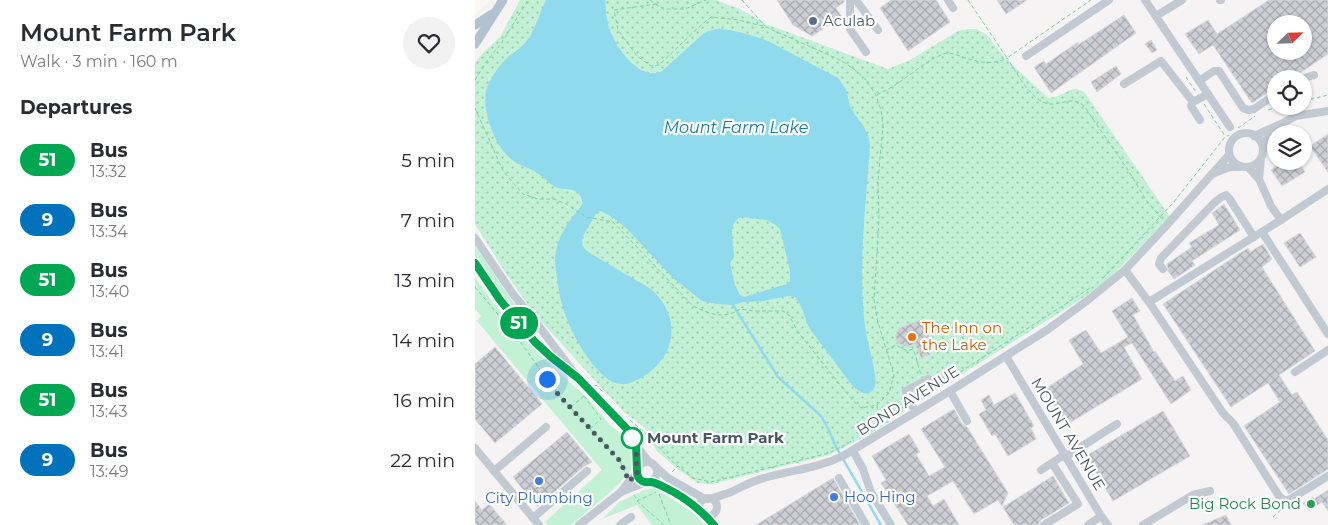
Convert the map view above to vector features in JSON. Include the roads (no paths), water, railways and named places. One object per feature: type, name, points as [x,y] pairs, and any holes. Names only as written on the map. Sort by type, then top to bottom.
[{"type":"main road","points":[[475,44],[503,0]]},
{"type":"main road","points":[[475,25],[495,12]]},
{"type":"street","points":[[850,0],[850,29],[866,52]]},
{"type":"street","points":[[857,0],[878,30]]},
{"type":"street","points":[[948,0],[953,8]]},
{"type":"street","points":[[1026,56],[1109,0]]},
{"type":"street","points":[[1145,0],[1234,131],[1235,137],[1229,146],[1229,154],[1234,162],[1245,167],[1259,179],[1271,206],[1281,220]]},
{"type":"street","points":[[1156,16],[1182,0]]},
{"type":"street","points":[[1124,84],[1161,61],[1193,102]]},
{"type":"street","points":[[1199,81],[1214,71],[1219,71],[1243,108],[1248,110],[1254,109],[1267,100]]},
{"type":"street","points":[[1200,120],[1191,106],[1193,102],[1208,94]]},
{"type":"street","points":[[1254,136],[1296,116],[1328,111]]},
{"type":"street","points":[[1259,179],[1266,140],[1281,124]]},
{"type":"street","points":[[1212,174],[1230,167],[1245,167],[1258,162],[1262,154],[1259,139],[1246,133],[1234,131]]},
{"type":"street","name":"BOND AVENUE","points":[[707,499],[730,493],[765,478],[806,469],[842,457],[913,408],[950,391],[1047,330],[1125,270],[1229,154]]},
{"type":"street","points":[[1149,302],[1328,189]]},
{"type":"street","points":[[1163,269],[1159,264],[1161,258],[1214,203],[1226,195],[1254,237]]},
{"type":"street","points":[[1262,232],[1328,334]]},
{"type":"street","points":[[475,238],[513,294],[578,378],[627,429],[649,462],[655,465],[668,478],[715,502],[719,525]]},
{"type":"street","points":[[475,264],[500,300],[535,342],[578,378]]},
{"type":"street","points":[[1125,270],[1149,302],[1219,408],[1233,423],[1279,496],[1284,500],[1289,500],[1328,476]]},
{"type":"street","points":[[1295,372],[1328,350]]},
{"type":"street","name":"MOUNT AVENUE","points":[[1006,356],[1108,525]]},
{"type":"street","points":[[913,408],[906,391],[926,380]]},
{"type":"street","points":[[950,391],[967,421]]},
{"type":"street","points":[[1041,470],[1117,424]]},
{"type":"street","points":[[494,471],[546,427]]},
{"type":"street","points":[[636,444],[637,471],[640,480],[663,487],[677,494],[704,514],[714,525]]},
{"type":"street","points":[[475,448],[539,525]]},
{"type":"street","points":[[853,451],[863,468],[871,492],[891,525]]},
{"type":"street","points":[[631,485],[641,463],[649,462]]},
{"type":"street","points":[[1052,463],[1078,504]]},
{"type":"street","points":[[579,525],[631,485],[653,480],[657,475],[657,468]]},
{"type":"street","points":[[533,518],[587,471]]},
{"type":"street","points":[[839,478],[866,525]]},
{"type":"street","points":[[1143,525],[1193,495],[1210,491]]},
{"type":"street","name":"BOND AVENUE","points":[[716,510],[730,493]]},
{"type":"street","points":[[1045,525],[1090,497]]},
{"type":"street","points":[[707,499],[700,505],[704,514],[710,516],[716,510]]},
{"type":"street","points":[[1088,525],[1101,516]]},
{"type":"street","points":[[620,525],[631,517]]},
{"type":"water","name":"Mount Farm Lake","points":[[546,0],[605,0],[608,24],[615,41],[628,60],[645,72],[662,71],[704,33],[720,29],[768,41],[838,78],[846,89],[850,106],[868,135],[870,145],[863,239],[862,287],[866,333],[876,381],[870,393],[863,393],[851,384],[810,329],[800,304],[795,297],[788,296],[733,305],[702,301],[673,278],[627,229],[601,211],[597,212],[583,236],[583,247],[588,252],[651,289],[661,300],[668,312],[671,336],[668,348],[662,359],[653,369],[632,382],[619,384],[613,382],[595,367],[587,357],[569,325],[561,302],[555,266],[555,254],[561,235],[582,205],[581,198],[575,191],[555,187],[536,172],[510,158],[494,136],[486,108],[486,91],[492,78],[503,62],[529,38]],"holes":[[[742,217],[767,220],[780,229],[790,271],[790,281],[787,284],[744,297],[740,295],[735,285],[730,263],[734,257],[732,238],[734,223]]]},
{"type":"waterway","points":[[733,305],[778,377],[821,416],[835,445],[881,525]]},
{"type":"place","name":"Aculab","points":[[813,21]]},
{"type":"place","name":"The Inn on the Lake","points":[[912,337]]},
{"type":"place","name":"Mount Farm Park","points":[[632,438]]},
{"type":"place","name":"City Plumbing","points":[[539,481]]},
{"type":"place","name":"Hoo Hing","points":[[834,497]]},
{"type":"place","name":"Big Rock Bond","points":[[1311,504]]}]
